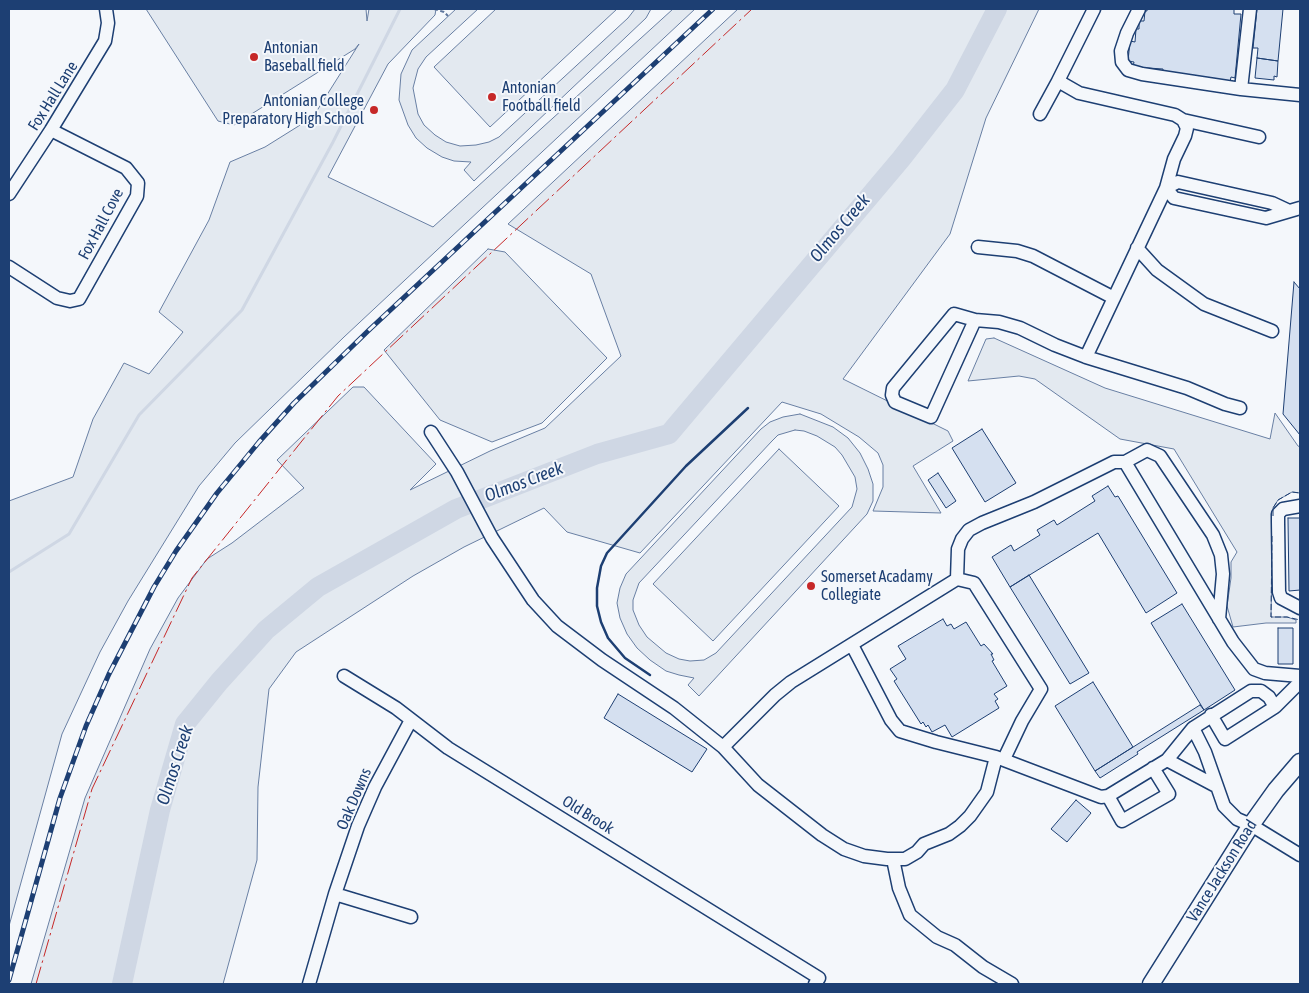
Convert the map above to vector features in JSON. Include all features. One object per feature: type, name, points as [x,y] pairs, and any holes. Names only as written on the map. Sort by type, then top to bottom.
[{"type":"main road","name":"Vance Jackson Road","points":[[1151,984],[1251,825],[1276,790],[1300,762]]},
{"type":"street","name":"Fox Hall Lane","points":[[9,194],[51,130],[105,41],[108,24],[106,9]]},
{"type":"street","points":[[1040,114],[1094,9]]},
{"type":"street","points":[[1139,9],[1124,38],[1121,51],[1122,62],[1128,70],[1142,74],[1241,89],[1300,95]]},
{"type":"street","points":[[1241,89],[1250,9]]},
{"type":"street","points":[[1058,80],[1080,92],[1175,115],[1183,120],[1258,137]]},
{"type":"street","points":[[1086,357],[1166,188],[1174,159],[1187,128],[1183,120]]},
{"type":"street","name":"Fox Hall Cove","points":[[9,266],[57,298],[70,301],[79,299],[137,196],[138,183],[126,168],[51,130]]},
{"type":"street","points":[[1166,188],[1174,198],[1266,218],[1294,209]]},
{"type":"street","points":[[978,247],[1017,251],[1033,256],[1114,298]]},
{"type":"street","points":[[1138,248],[1157,270],[1204,304],[1272,331]]},
{"type":"street","points":[[975,320],[931,417],[895,402],[892,395],[893,388],[954,314],[975,320],[999,322],[1020,328],[1086,357],[1187,388],[1225,404],[1240,408]]},
{"type":"street","points":[[431,432],[457,472],[492,538],[533,600],[557,626],[602,660],[674,708],[723,747],[758,785],[822,835],[844,849],[864,856],[905,859],[924,844],[949,834],[970,816],[987,792],[1000,758],[1041,689],[974,583],[957,579],[791,682],[775,695],[723,747]]},
{"type":"street","points":[[957,579],[958,549],[962,539],[969,530],[1034,502],[1114,462],[1125,462],[1147,450],[1160,456],[1213,535],[1222,555],[1223,574],[1219,619]]},
{"type":"street","points":[[1125,462],[1233,642],[1254,669],[1265,673],[1300,676]]},
{"type":"street","points":[[1300,506],[1283,509],[1278,514],[1278,592],[1281,598],[1300,608]]},
{"type":"street","points":[[852,645],[891,720],[900,731],[1000,758],[1101,796],[1108,796],[1166,760],[1194,728],[1250,691],[1260,691],[1269,697],[1275,707]]},
{"type":"street","name":"Old Brook","points":[[344,676],[396,708],[448,748],[817,981]]},
{"type":"street","points":[[1211,715],[1225,739],[1275,707],[1300,682]]},
{"type":"street","name":"Oak Downs","points":[[309,984],[358,826],[375,787],[411,720]]},
{"type":"street","points":[[1194,728],[1205,752],[1224,806],[1237,819],[1251,825],[1300,855]]},
{"type":"street","points":[[1166,760],[1216,786]]},
{"type":"street","points":[[1108,796],[1122,821],[1169,794],[1153,768]]},
{"type":"street","points":[[893,859],[899,888],[910,915],[937,937],[955,945],[983,967],[1012,984]]},
{"type":"street","points":[[336,894],[411,917]]},
{"type":"path","points":[[435,9],[444,12],[448,16]]},
{"type":"shaded area","points":[[146,9],[366,9],[367,21],[369,9],[436,9],[435,15],[388,64],[328,177],[433,227],[673,9],[695,9],[344,337],[235,443],[199,486],[128,601],[100,652],[62,734],[9,926],[9,501],[73,477],[93,419],[124,363],[149,374],[183,332],[159,312],[209,220],[230,162],[265,147],[313,117],[359,44],[355,49],[234,125],[218,121]]},
{"type":"shaded area","points":[[456,9],[478,9],[426,57],[418,69],[413,88],[418,114],[424,125],[446,142],[460,146],[489,142],[499,137],[628,18],[635,9],[651,9],[646,18],[474,181],[464,170],[471,162],[454,161],[442,157],[427,148],[416,138],[408,125],[399,100],[401,74],[412,50]]},
{"type":"shaded area","name":"Antonian Football field","points":[[496,9],[617,9],[490,127],[434,67]]},
{"type":"shaded area","points":[[738,9],[1039,9],[986,118],[950,234],[843,379],[948,431],[953,441],[913,466],[941,513],[873,511],[883,487],[883,465],[878,453],[859,437],[821,414],[782,402],[640,553],[567,532],[544,508],[464,547],[413,576],[296,652],[269,689],[258,787],[257,860],[223,984],[31,984],[85,798],[150,649],[178,598],[207,559],[232,543],[304,488],[277,460],[353,387],[364,387],[436,464],[410,490],[490,451],[545,428],[621,356],[591,274],[508,224]]},
{"type":"shaded area","points":[[488,249],[505,252],[607,358],[542,423],[492,442],[440,420],[384,350]]},
{"type":"shaded area","points":[[994,338],[1105,388],[1270,439],[1275,413],[1300,447],[1300,493],[1292,492],[1278,500],[1273,508],[1271,617],[1287,617],[1296,620],[1296,623],[1266,623],[1233,627],[1227,606],[1231,562],[1237,552],[1174,449],[1120,439],[1035,379],[1019,376],[968,381],[986,339]]},
{"type":"shaded area","points":[[800,414],[833,427],[848,438],[860,453],[868,469],[873,484],[873,501],[867,514],[699,696],[688,685],[694,678],[666,671],[637,648],[627,634],[620,618],[617,603],[620,588],[626,574],[761,429],[770,422]],"holes":[[[795,430],[817,436],[835,447],[842,455],[855,477],[857,489],[852,507],[716,653],[704,660],[690,661],[679,659],[666,653],[647,637],[639,625],[633,610],[633,600],[639,583],[778,435]]]},
{"type":"shaded area","points":[[779,449],[839,506],[713,641],[653,584]]},
{"type":"building","points":[[1147,9],[1234,9],[1234,14],[1241,14],[1235,78],[1231,77],[1230,82],[1163,73],[1163,69],[1133,67],[1134,62],[1128,61],[1130,41],[1135,42],[1136,29],[1139,29],[1139,21],[1144,21]]},
{"type":"building","points":[[1257,9],[1283,9],[1278,61],[1257,58],[1258,48],[1253,48]]},
{"type":"building","points":[[1257,58],[1278,61],[1277,77],[1274,76],[1274,80],[1255,78]]},
{"type":"building","points":[[1294,282],[1300,289],[1300,435],[1283,414]]},
{"type":"building","points":[[982,429],[1016,483],[985,502],[952,448]]},
{"type":"building","points":[[938,473],[956,501],[946,508],[928,480]]},
{"type":"building","points":[[1108,486],[1115,497],[1118,496],[1177,593],[1146,613],[1098,533],[1010,587],[992,557],[1011,545],[1014,551],[1040,535],[1037,530],[1054,520],[1057,525],[1095,501],[1092,496]]},
{"type":"building","points":[[1288,518],[1300,518],[1300,590],[1289,591]]},
{"type":"building","points":[[1029,575],[1089,673],[1070,684],[1010,587]]},
{"type":"building","points":[[1182,604],[1235,690],[1204,710],[1151,623]]},
{"type":"building","points":[[943,619],[947,626],[951,624],[954,629],[966,622],[981,646],[984,644],[993,654],[991,654],[994,660],[992,661],[1007,686],[994,694],[998,699],[995,701],[999,708],[952,737],[945,725],[932,732],[928,725],[926,727],[923,722],[921,724],[894,681],[897,679],[890,669],[906,659],[898,646]]},
{"type":"building","points":[[1278,628],[1293,628],[1293,664],[1278,664]]},
{"type":"building","points":[[1093,682],[1133,747],[1095,771],[1055,706]]},
{"type":"building","points":[[618,694],[707,749],[692,772],[604,718]]},
{"type":"building","points":[[1200,705],[1204,710],[1137,752],[1138,754],[1100,778],[1095,771]]},
{"type":"building","points":[[1076,800],[1091,813],[1067,842],[1051,829]]},
{"type":"waterway","points":[[9,572],[69,534],[139,415],[242,310],[333,142],[400,9]]},
{"type":"waterway","name":"Olmos Creek","points":[[122,984],[160,810],[185,724],[219,682],[266,630],[318,587],[456,509],[597,454],[669,434],[901,159],[955,90],[997,9]]},
{"type":"railway","points":[[9,980],[60,798],[86,726],[109,674],[154,587],[176,551],[217,493],[294,403],[369,330],[713,9]]},
{"type":"fence","points":[[1273,516],[1273,508],[1278,500],[1292,492],[1300,493]]},
{"type":"fence","points":[[1272,536],[1271,617],[1287,617],[1300,620]]},
{"type":"wall","points":[[650,675],[625,658],[608,638],[597,606],[597,588],[601,566],[607,553],[686,466],[748,408]]},
{"type":"power","points":[[36,984],[92,789],[192,578],[338,396],[752,9]]},
{"type":"place","name":"Antonian Baseball field","points":[[254,57]]},
{"type":"place","name":"Antonian Football field","points":[[492,97]]},
{"type":"place","name":"Antonian College Preparatory High School","points":[[374,110]]},
{"type":"place","name":"Somerset Acadamy Collegiate","points":[[811,586]]}]
